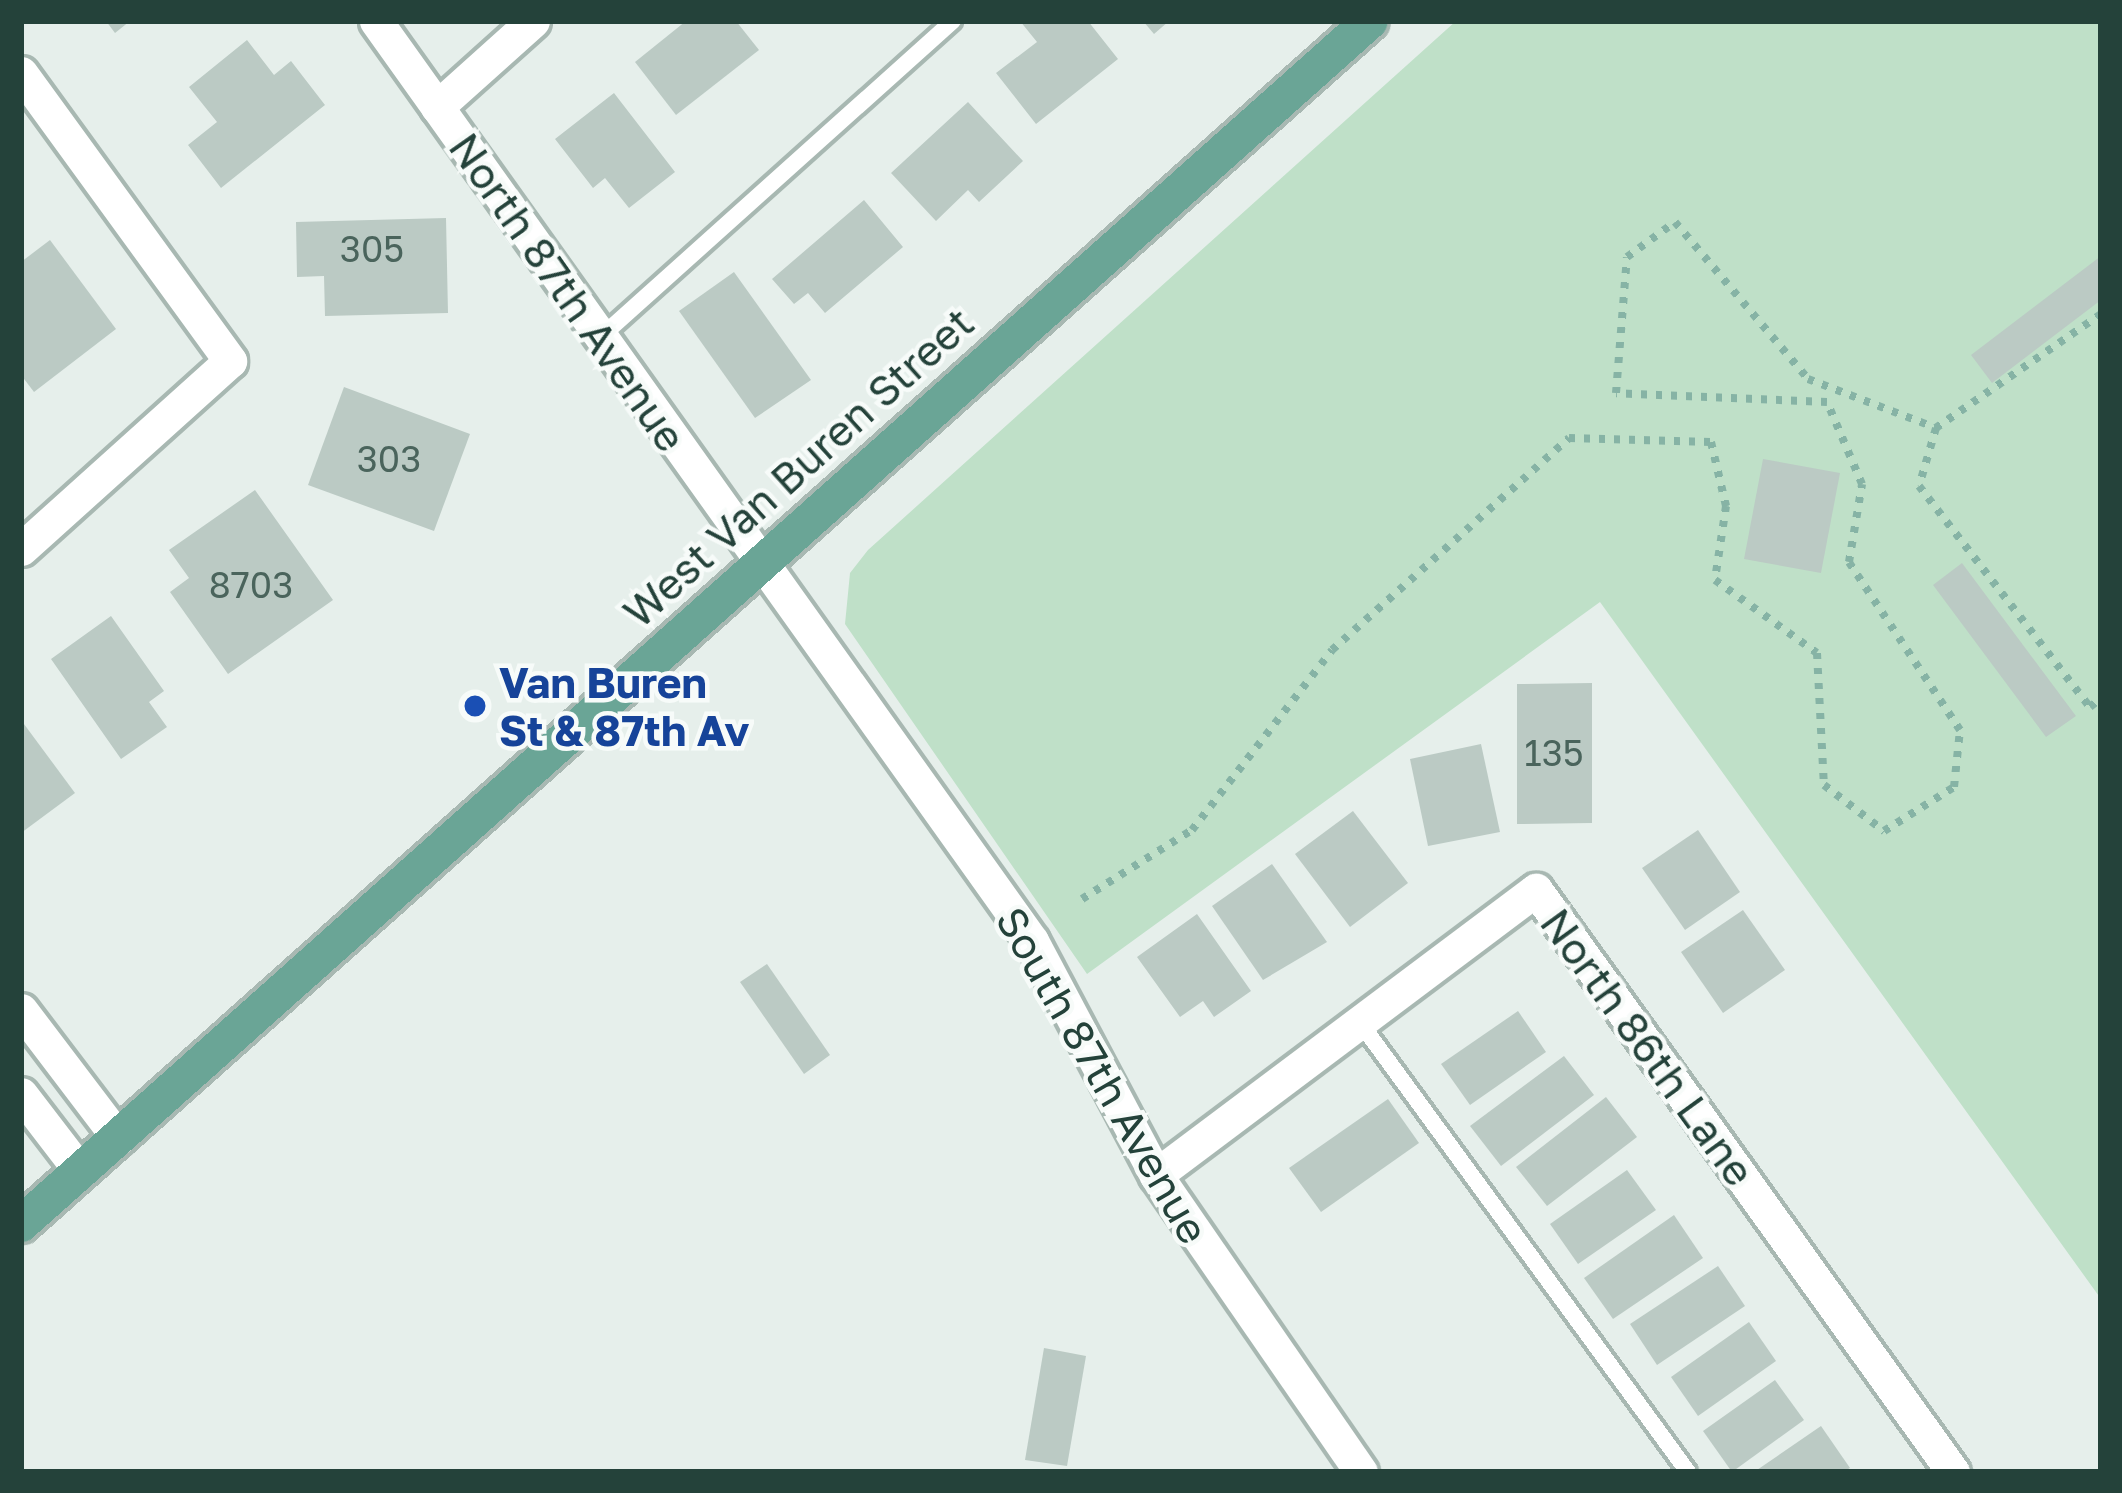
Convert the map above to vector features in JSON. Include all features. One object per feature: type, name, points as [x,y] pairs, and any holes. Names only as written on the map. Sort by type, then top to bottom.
[{"type":"main road","name":"West Van Buren Street","points":[[21,1224],[1370,21]]},
{"type":"street","name":"North 87th Avenue","points":[[376,21],[604,334],[758,563]]},
{"type":"street","points":[[437,107],[533,21]]},
{"type":"street","points":[[21,73],[230,362],[21,549]]},
{"type":"street","name":"South 87th Avenue","points":[[758,563],[1032,941],[1156,1174],[1361,1472]]},
{"type":"street","name":"North 86th Lane","points":[[1156,1174],[1536,890],[1953,1472]]},
{"type":"street","points":[[21,1010],[118,1138]]},
{"type":"street","points":[[21,1094],[80,1172]]},
{"type":"lane","points":[[604,334],[952,21]]},
{"type":"lane","points":[[1359,1021],[1688,1472]]},
{"type":"path","points":[[1082,899],[1192,830],[1332,650],[1569,438],[1711,442],[1726,506],[1715,580],[1816,653],[1824,785],[1884,831],[1954,788],[1960,730],[1849,562],[1862,484],[1827,402],[1616,393],[1627,257],[1675,222],[1808,379],[1936,428]]},
{"type":"path","points":[[2101,314],[1936,428],[1918,486],[2090,707],[2101,698]]},
{"type":"green space","points":[[1456,21],[2101,21],[2101,1299],[1600,602],[1087,974],[845,624],[850,573],[868,550]]},
{"type":"building","points":[[106,21],[130,21],[115,33]]},
{"type":"building","points":[[686,21],[736,21],[759,50],[676,115],[635,62]]},
{"type":"building","points":[[1020,21],[1088,21],[1118,59],[1036,124],[996,73],[1037,42]]},
{"type":"building","points":[[1143,21],[1169,21],[1154,34]]},
{"type":"building","points":[[247,40],[274,75],[291,61],[325,105],[221,188],[188,145],[217,122],[189,87]]},
{"type":"building","points":[[614,93],[675,172],[629,208],[605,178],[593,188],[555,139]]},
{"type":"building","points":[[968,102],[1023,161],[979,202],[968,190],[936,221],[891,173]]},
{"type":"building","points":[[864,200],[903,247],[825,313],[808,293],[794,304],[772,279]]},
{"type":"building","points":[[446,218],[448,313],[325,316],[324,276],[297,277],[296,222]]},
{"type":"building","points":[[50,240],[116,329],[34,392],[21,375],[21,262]]},
{"type":"building","points":[[2101,256],[2101,300],[1992,383],[1971,355]]},
{"type":"building","points":[[734,272],[811,380],[755,418],[679,311]]},
{"type":"building","points":[[344,387],[470,434],[434,531],[308,485]]},
{"type":"building","points":[[1763,459],[1840,473],[1821,573],[1744,559]]},
{"type":"building","points":[[255,490],[333,600],[228,674],[170,592],[189,578],[169,550]]},
{"type":"building","points":[[1962,563],[2076,716],[2046,737],[1933,585]]},
{"type":"building","points":[[111,616],[164,691],[149,702],[167,727],[121,759],[51,659]]},
{"type":"building","points":[[1592,683],[1592,823],[1517,824],[1517,684]]},
{"type":"building","points":[[21,720],[75,793],[21,833]]},
{"type":"building","points":[[1481,744],[1500,832],[1428,846],[1410,759]]},
{"type":"building","points":[[1353,811],[1408,883],[1350,927],[1295,854]]},
{"type":"building","points":[[1698,830],[1740,892],[1685,930],[1642,868]]},
{"type":"building","points":[[1272,864],[1327,942],[1263,980],[1212,906]]},
{"type":"building","points":[[1743,910],[1785,970],[1723,1013],[1681,952]]},
{"type":"building","points":[[1197,914],[1251,991],[1214,1017],[1203,1001],[1180,1017],[1137,957]]},
{"type":"building","points":[[767,964],[830,1055],[804,1074],[740,982]]},
{"type":"building","points":[[1518,1011],[1546,1052],[1470,1105],[1441,1064]]},
{"type":"building","points":[[1564,1056],[1594,1095],[1501,1166],[1470,1126]]},
{"type":"building","points":[[1606,1097],[1637,1137],[1547,1206],[1516,1167]]},
{"type":"building","points":[[1388,1099],[1419,1143],[1321,1212],[1289,1168]]},
{"type":"building","points":[[1627,1170],[1656,1210],[1578,1264],[1550,1224]]},
{"type":"building","points":[[1674,1215],[1703,1258],[1613,1319],[1584,1278]]},
{"type":"building","points":[[1718,1266],[1745,1306],[1657,1365],[1630,1324]]},
{"type":"building","points":[[1749,1322],[1776,1361],[1698,1416],[1671,1377]]},
{"type":"building","points":[[1044,1348],[1086,1356],[1067,1466],[1025,1460]]},
{"type":"building","points":[[1775,1380],[1804,1420],[1732,1472],[1703,1431]]},
{"type":"building","points":[[1821,1426],[1850,1468],[1843,1472],[1754,1472]]},
{"type":"place","name":"Van Buren St & 87th Av","points":[[475,706]]}]
